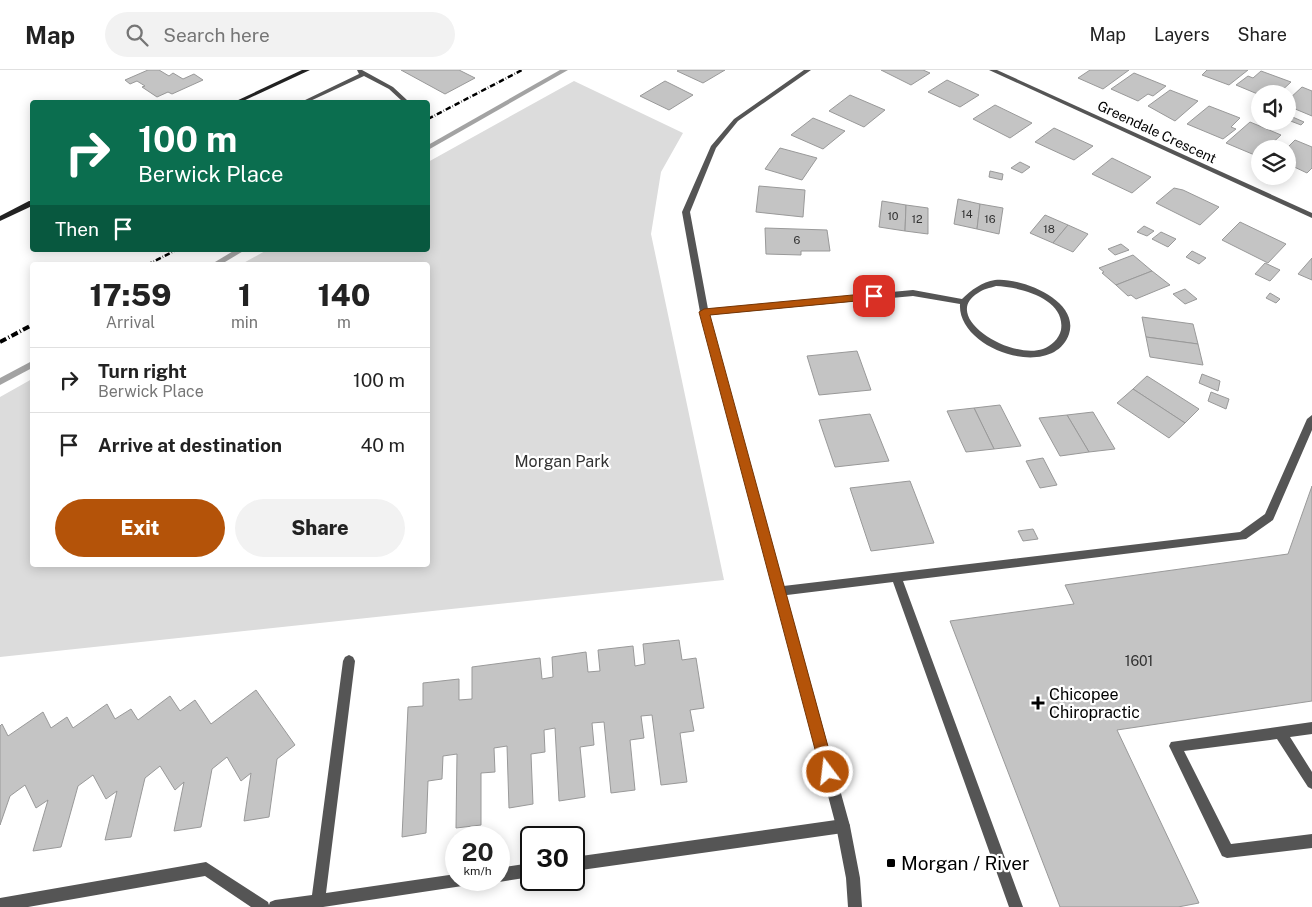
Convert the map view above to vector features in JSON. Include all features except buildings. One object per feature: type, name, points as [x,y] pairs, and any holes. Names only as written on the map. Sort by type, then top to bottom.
[{"type":"main road","points":[[241,100],[307,70]]},
{"type":"main road","points":[[0,219],[30,204]]},
{"type":"street","points":[[356,70],[392,88],[404,100]]},
{"type":"street","points":[[808,70],[736,120],[713,147],[686,212],[704,312],[843,826],[853,878],[855,907]]},
{"type":"street","name":"Greendale Crescent","points":[[992,70],[1312,216]]},
{"type":"street","points":[[308,100],[364,74]]},
{"type":"street","points":[[995,283],[1017,285],[1034,290],[1050,299],[1061,311],[1066,325],[1064,337],[1056,346],[1043,353],[1011,352],[993,346],[974,333],[965,321],[962,307],[965,302],[967,296],[980,286],[995,283]]},
{"type":"street","points":[[704,312],[913,293],[965,302]]},
{"type":"street","points":[[779,590],[1242,536],[1269,517],[1312,419]]},
{"type":"street","points":[[896,577],[1016,907]]},
{"type":"street","points":[[318,901],[349,661]]},
{"type":"street","points":[[1312,728],[1175,746],[1227,851],[1312,841]]},
{"type":"street","points":[[1280,732],[1312,783]]},
{"type":"street","points":[[585,862],[843,826]]},
{"type":"street","points":[[0,905],[206,869],[263,907]]},
{"type":"street","points":[[275,907],[445,883]]},
{"type":"green space","name":"Morgan Park","points":[[574,81],[683,133],[661,172],[651,234],[724,580],[0,657],[0,397],[30,380],[30,567],[430,567],[430,262],[245,262],[263,252],[430,252],[430,161]]},
{"type":"waterway","points":[[430,147],[565,70]]},
{"type":"waterway","points":[[219,262],[237,252]]},
{"type":"waterway","points":[[0,382],[30,365]]},
{"type":"railway","points":[[430,118],[522,70]]},
{"type":"railway","points":[[153,262],[172,252]]},
{"type":"railway","points":[[0,342],[30,326]]},
{"type":"place","name":"Chicopee Chiropractic","points":[[1038,703]]},
{"type":"place","name":"Morgan / River","points":[[891,863]]},
{"type":"route","points":[[828,772],[704,312],[874,296]]}]
